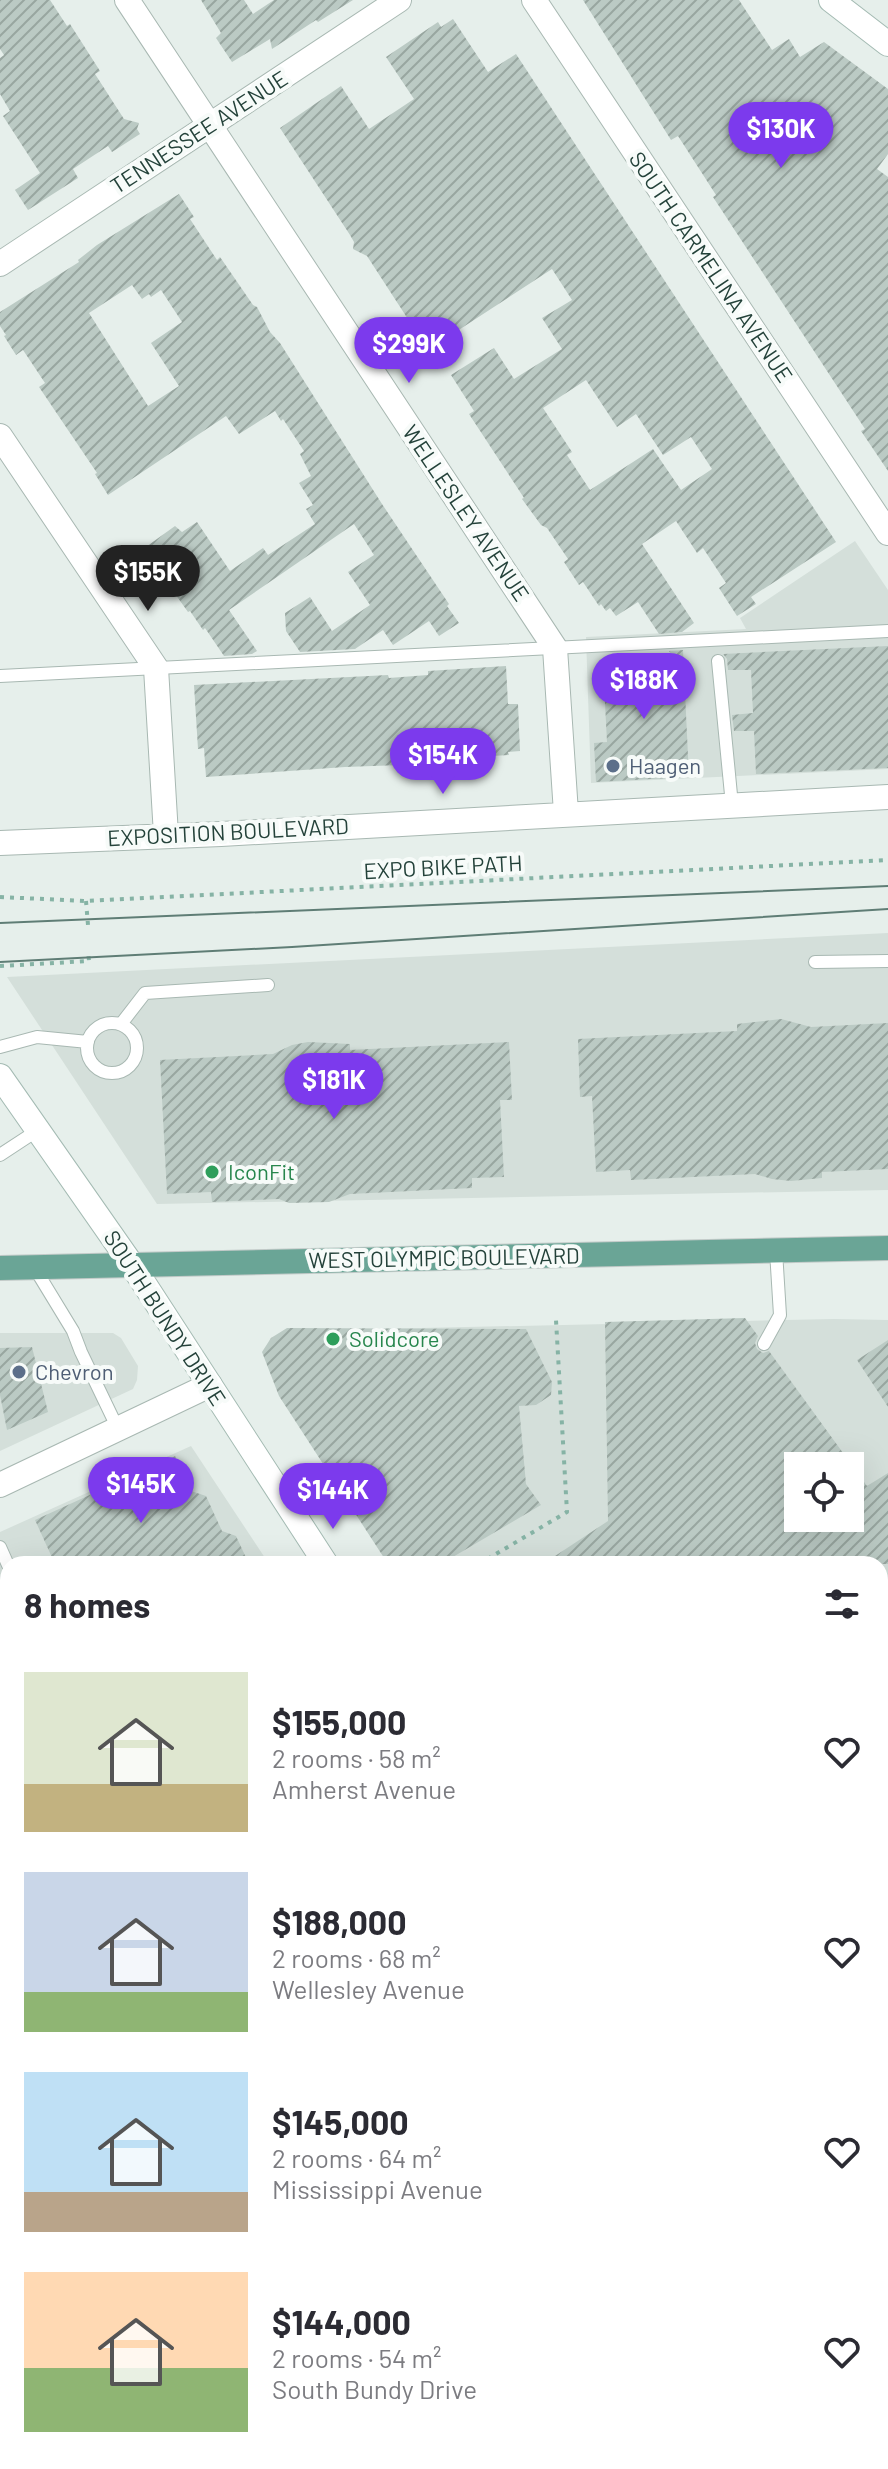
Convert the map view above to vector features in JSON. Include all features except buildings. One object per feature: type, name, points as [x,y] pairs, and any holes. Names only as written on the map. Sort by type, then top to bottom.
[{"type":"main road","name":"WEST OLYMPIC BOULEVARD","points":[[0,1268],[888,1248]]},
{"type":"street","name":"WELLESLEY AVENUE","points":[[127,0],[555,648],[566,813]]},
{"type":"street","name":"TENNESSEE AVENUE","points":[[0,264],[399,0]]},
{"type":"street","name":"SOUTH CARMELINA AVENUE","points":[[534,0],[888,533]]},
{"type":"street","points":[[831,0],[882,33]]},
{"type":"street","points":[[0,436],[156,668],[166,835]]},
{"type":"street","name":"EXPOSITION BOULEVARD","points":[[0,843],[888,797]]},
{"type":"street","name":"SOUTH BUNDY DRIVE","points":[[0,1076],[132,1265],[321,1556]]},
{"type":"street","points":[[0,1485],[210,1385]]},
{"type":"lane","points":[[0,676],[888,631]]},
{"type":"lane","points":[[718,661],[732,805]]},
{"type":"lane","points":[[815,962],[888,961]]},
{"type":"lane","points":[[121,1024],[145,993],[268,985]]},
{"type":"lane","points":[[121,1024],[129,1029],[137,1043],[135,1059],[123,1070],[108,1073],[89,1058],[88,1042],[97,1028],[121,1024]]},
{"type":"lane","points":[[0,1047],[37,1037],[88,1042]]},
{"type":"lane","points":[[0,1155],[38,1130]]},
{"type":"lane","points":[[764,1344],[780,1315],[776,1251]]},
{"type":"lane","points":[[34,1267],[73,1331],[118,1429]]},
{"type":"path","name":"EXPO BIKE PATH","points":[[0,897],[86,901],[888,860]]},
{"type":"path","points":[[86,901],[88,925]]},
{"type":"path","points":[[0,966],[89,961],[88,951]]},
{"type":"path","points":[[493,1556],[567,1512],[556,1320]]},
{"type":"shaded area","points":[[855,541],[888,590],[888,769],[591,783],[586,637],[746,629],[740,618]]},
{"type":"shaded area","points":[[888,933],[888,1190],[157,1204],[7,977]]},
{"type":"shaded area","points":[[888,1320],[888,1556],[388,1556],[288,1331]]},
{"type":"shaded area","points":[[0,1333],[113,1333],[121,1338],[138,1366],[137,1380],[133,1389],[0,1451]]},
{"type":"shaded area","points":[[191,1446],[264,1556],[0,1556],[0,1532]]},
{"type":"tram line","points":[[0,923],[888,886]]},
{"type":"tram line","points":[[0,962],[292,947],[888,909]]},
{"type":"place","name":"Haagen","points":[[613,766]]},
{"type":"place","name":"IconFit","points":[[212,1172]]},
{"type":"place","name":"Solidcore","points":[[333,1339]]},
{"type":"place","name":"Chevron","points":[[19,1372]]}]
